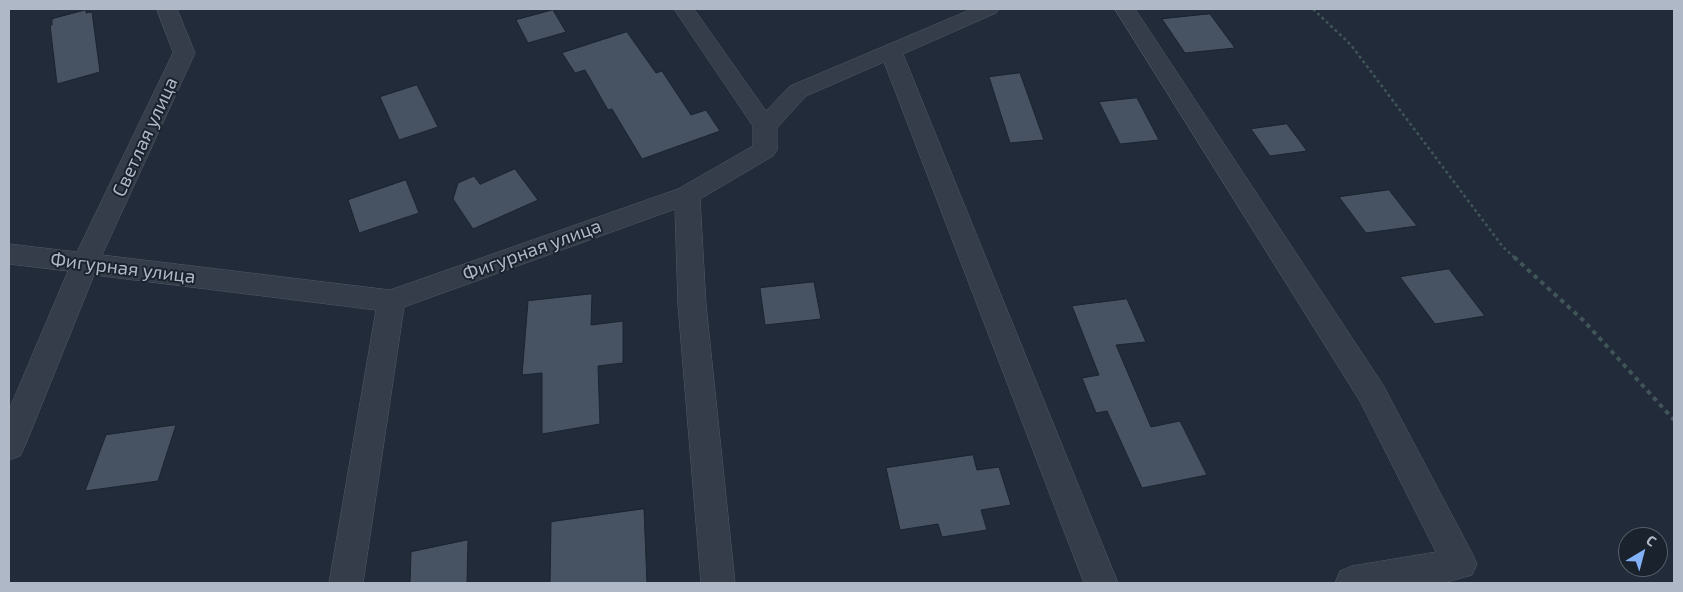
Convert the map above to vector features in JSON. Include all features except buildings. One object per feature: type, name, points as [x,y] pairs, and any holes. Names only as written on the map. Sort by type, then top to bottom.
[{"type":"street","name":"Светлая улица","points":[[9,446],[85,264],[184,53],[167,9]]},
{"type":"street","points":[[684,9],[766,126],[798,91],[989,9]]},
{"type":"street","points":[[1125,9],[1372,394],[1460,564],[1352,583]]},
{"type":"street","points":[[891,51],[1101,583]]},
{"type":"street","name":"Фигурная улица","points":[[9,254],[391,300],[687,194],[765,150],[766,126]]},
{"type":"street","points":[[687,194],[692,305],[718,583]]},
{"type":"street","points":[[346,583],[391,300]]},
{"type":"path","points":[[1313,9],[1351,45],[1503,247],[1584,321],[1674,420]]}]
